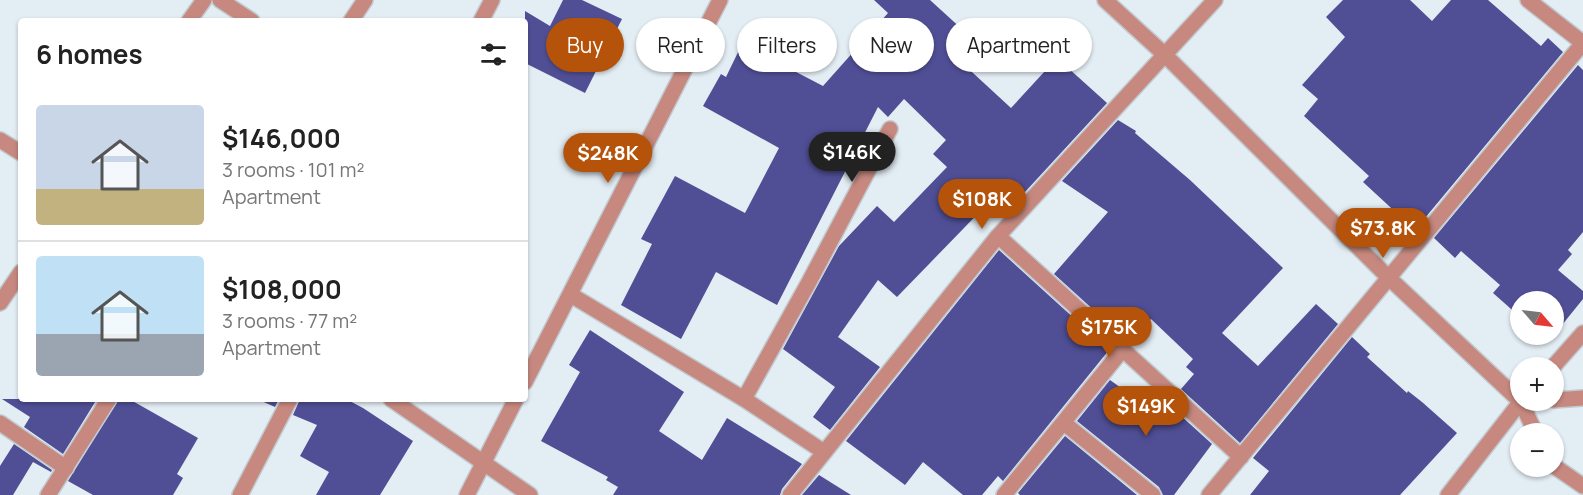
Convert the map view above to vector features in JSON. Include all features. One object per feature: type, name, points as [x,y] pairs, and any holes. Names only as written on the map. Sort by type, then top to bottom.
[{"type":"street","points":[[191,18],[204,0]]},
{"type":"street","points":[[220,0],[247,18]]},
{"type":"street","points":[[353,18],[364,0]]},
{"type":"street","points":[[483,18],[492,0]]},
{"type":"street","points":[[528,376],[720,0]]},
{"type":"street","points":[[1105,0],[1164,54],[1389,278],[1510,390]]},
{"type":"street","points":[[790,495],[999,236],[1215,0]]},
{"type":"street","points":[[1209,495],[1583,43],[1528,0]]},
{"type":"street","points":[[744,399],[890,129]]},
{"type":"street","points":[[0,140],[18,151]]},
{"type":"street","points":[[999,236],[1241,457]]},
{"type":"street","points":[[0,303],[18,276]]},
{"type":"street","points":[[571,295],[744,399],[824,452]]},
{"type":"street","points":[[1562,357],[1583,333]]},
{"type":"street","points":[[1004,495],[1124,349]]},
{"type":"street","points":[[1564,399],[1583,398]]},
{"type":"street","points":[[48,495],[108,402]]},
{"type":"street","points":[[240,495],[288,402]]},
{"type":"street","points":[[396,402],[530,495]]},
{"type":"street","points":[[467,495],[514,402]]},
{"type":"street","points":[[1448,495],[1514,411]]},
{"type":"street","points":[[0,423],[66,468]]},
{"type":"street","points":[[1064,423],[1153,495]]},
{"type":"street","points":[[1564,473],[1583,486]]},
{"type":"building","points":[[563,0],[582,0],[620,18],[554,18]]},
{"type":"building","points":[[874,0],[930,0],[950,18],[946,18],[946,72],[972,72],[1011,108],[1044,72],[1073,72],[1107,103],[1012,206],[997,194],[897,297],[878,280],[838,337],[880,367],[830,430],[813,417],[835,387],[783,349],[839,246],[877,206],[894,222],[947,167],[933,154],[946,140],[904,99],[888,117],[878,107],[777,305],[716,272],[681,339],[621,305],[652,244],[641,239],[675,176],[745,213],[779,148],[703,106],[721,74],[726,77],[737,54],[737,72],[796,72],[823,86],[849,57],[849,72],[934,72],[934,18],[884,18],[888,13]]},
{"type":"building","points":[[1343,0],[1410,0],[1432,21],[1451,0],[1488,0],[1541,46],[1548,38],[1563,52],[1415,230],[1363,182],[1369,176],[1304,116],[1318,99],[1302,85],[1345,37],[1326,17]]},
{"type":"building","points":[[525,11],[546,24],[546,72],[596,72],[585,93],[528,64],[528,18],[525,18]]},
{"type":"building","points":[[1578,65],[1583,70],[1583,232],[1568,250],[1572,254],[1558,270],[1583,291],[1583,299],[1564,322],[1564,291],[1510,291],[1510,308],[1493,293],[1500,285],[1461,251],[1455,258],[1434,238]]},
{"type":"building","points":[[1118,120],[1136,131],[1135,133],[1190,180],[1283,268],[1222,333],[1258,366],[1316,304],[1338,324],[1240,443],[1181,389],[1194,374],[1186,367],[1193,359],[1151,319],[1129,342],[1054,274],[1108,212],[1062,181]]},
{"type":"building","points":[[999,250],[1109,350],[1003,481],[998,476],[982,495],[963,495],[923,462],[905,485],[846,441]]},
{"type":"building","points":[[590,330],[684,392],[659,431],[702,460],[727,418],[802,464],[782,489],[780,495],[613,495],[618,487],[606,480],[608,477],[541,441],[580,372],[569,365]]},
{"type":"building","points":[[1352,337],[1370,354],[1367,357],[1457,433],[1400,495],[1250,495],[1269,471],[1253,458]]},
{"type":"building","points":[[1110,380],[1159,415],[1168,404],[1212,444],[1174,495],[1163,495],[1159,487],[1077,421]]},
{"type":"building","points":[[2,399],[18,399],[18,402],[95,402],[63,454],[24,427],[30,417]]},
{"type":"building","points":[[117,402],[134,402],[198,438],[177,474],[183,478],[173,495],[93,495],[68,481]]},
{"type":"building","points":[[264,402],[278,402],[275,407]]},
{"type":"building","points":[[299,402],[352,402],[413,441],[380,495],[316,495],[329,472],[300,456],[317,425],[293,415]]},
{"type":"building","points":[[1065,436],[1137,495],[1020,495],[1018,493]]},
{"type":"building","points":[[14,444],[52,470],[51,472],[33,462],[13,495],[0,495],[0,466]]},
{"type":"building","points":[[819,475],[851,495],[802,495]]}]
